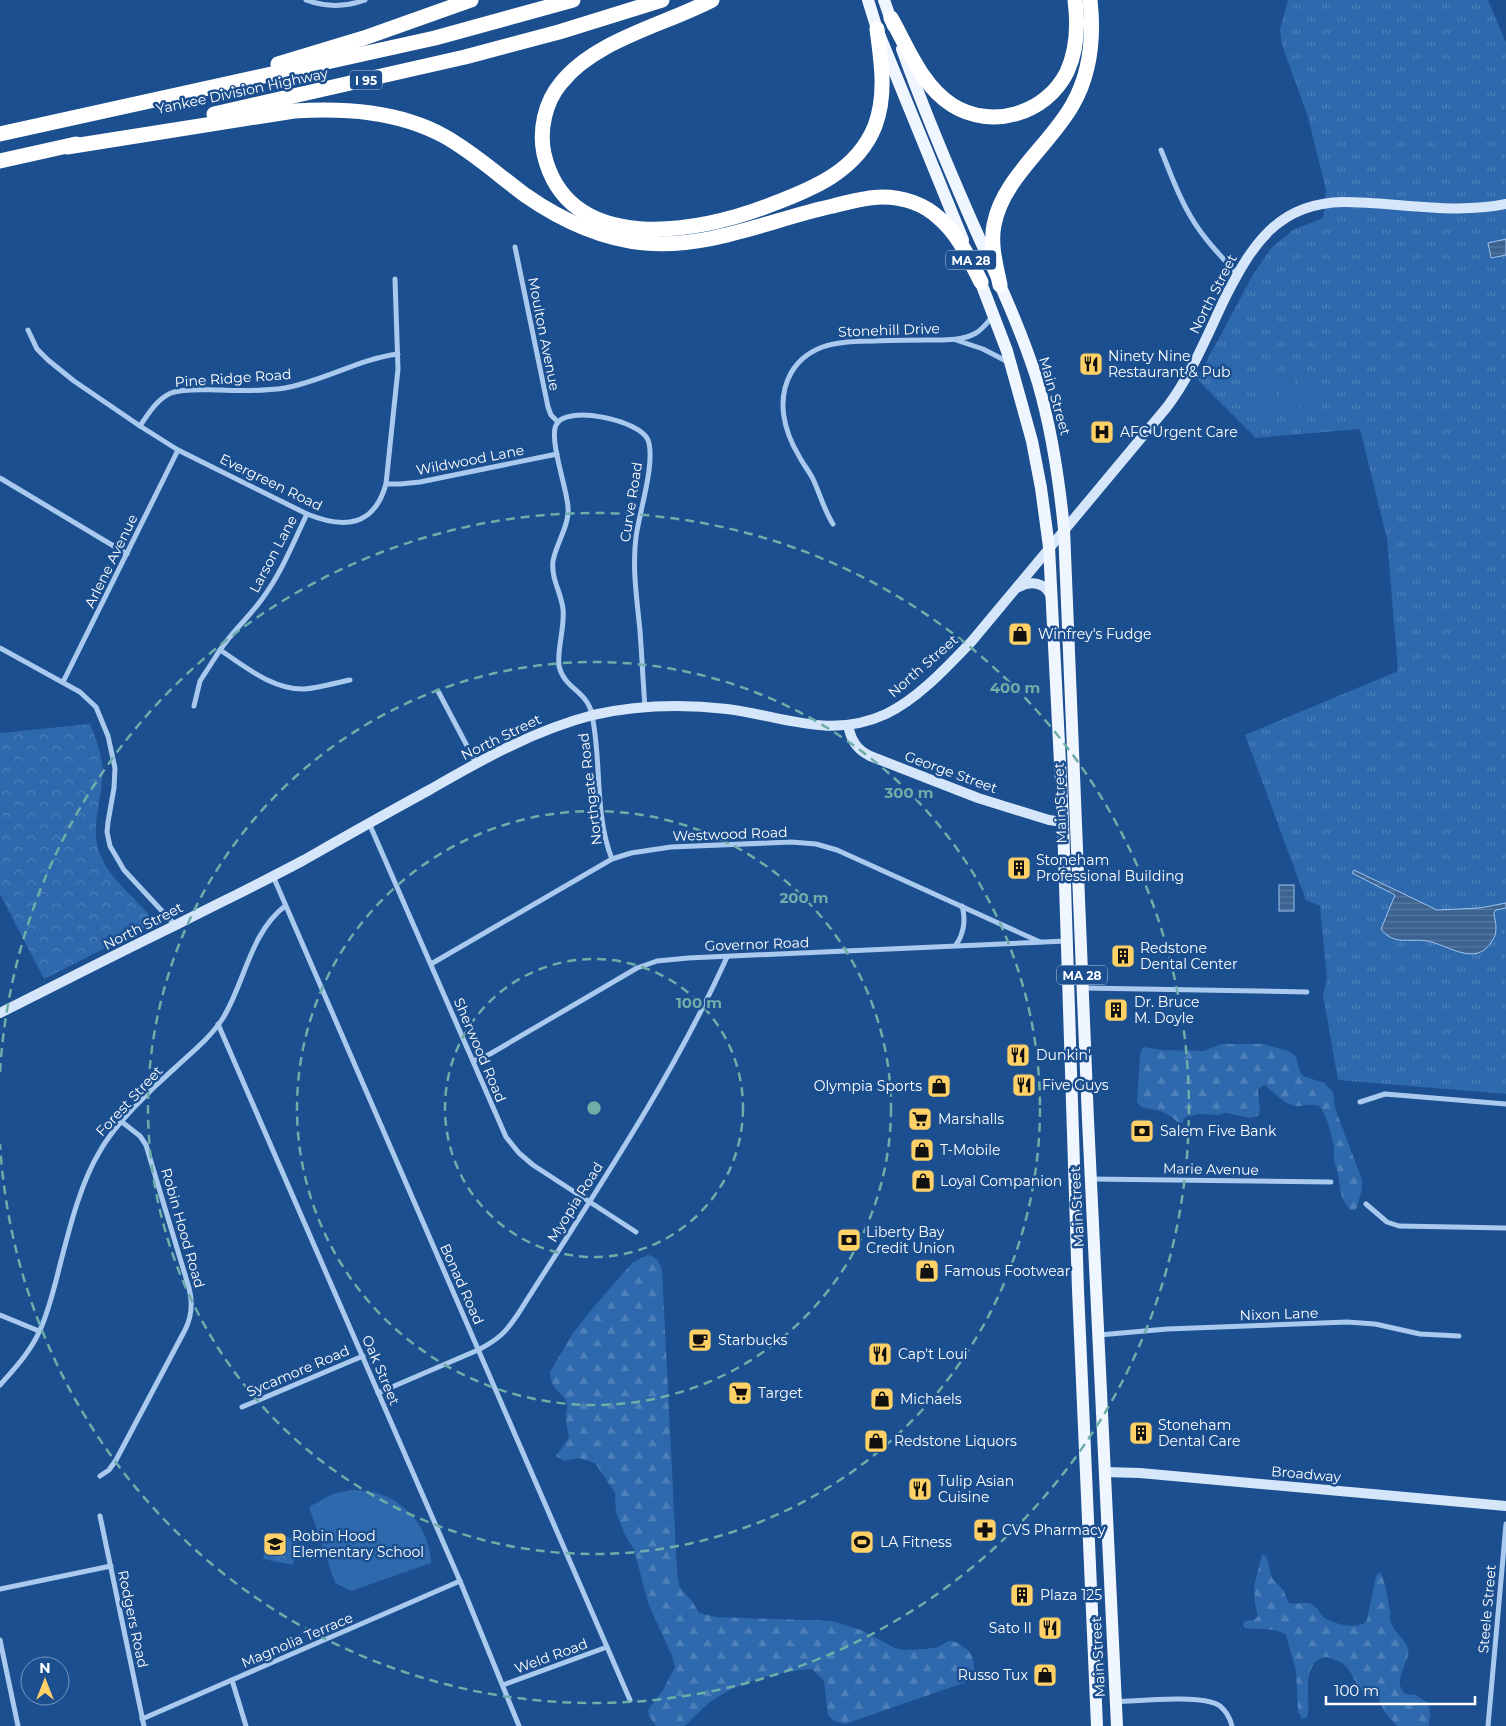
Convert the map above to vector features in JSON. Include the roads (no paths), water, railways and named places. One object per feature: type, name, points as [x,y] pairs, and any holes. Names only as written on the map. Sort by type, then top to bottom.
[{"type":"highway","points":[[152,101],[364,38],[470,0]]},
{"type":"highway","name":"Yankee Division Highway","points":[[0,134],[435,38],[573,0]]},
{"type":"highway","name":"Yankee Division Highway","points":[[0,161],[465,57],[662,0]]},
{"type":"highway","points":[[712,0],[595,54],[573,70],[556,90],[548,105],[543,129],[542,142],[546,159],[552,176],[560,189],[574,205],[588,214],[604,221],[633,228],[674,230],[702,225],[751,212],[812,189],[829,180],[856,157],[874,127],[880,110],[883,83],[877,29]]},
{"type":"highway","points":[[891,18],[923,76],[939,94],[963,111],[987,117],[1000,117],[1015,114],[1034,106],[1048,96],[1061,82],[1070,63],[1074,45],[1075,0]]},
{"type":"highway","points":[[1000,285],[993,250],[996,216],[1008,189],[1064,118],[1084,80],[1092,42],[1090,0]]},
{"type":"highway","points":[[66,147],[294,112],[329,110],[368,113],[405,120],[436,132],[456,143],[526,195],[561,217],[596,233],[626,242],[649,244],[687,242],[729,234],[868,198],[888,197],[909,201],[934,214],[947,225],[959,240],[980,282]]},
{"type":"main road","name":"Main Street","points":[[868,0],[877,29],[994,315],[1010,363],[1032,441],[1049,547],[1063,822],[1078,1296],[1097,1726]]},
{"type":"main road","name":"Main Street","points":[[884,0],[921,102],[1000,285],[1038,383],[1050,429],[1058,472],[1064,529],[1090,1179],[1117,1726]]},
{"type":"street","points":[[306,0],[319,4],[340,5],[365,0]]},
{"type":"street","points":[[1161,150],[1182,202],[1191,217],[1210,244],[1238,274]]},
{"type":"street","name":"North Street","points":[[0,1013],[273,876],[476,763],[541,732],[593,715],[645,707],[706,707],[814,726],[848,725],[886,714],[912,697],[959,654],[1016,589],[1172,400],[1238,274],[1257,244],[1276,224],[1292,214],[1318,204],[1340,202],[1470,209],[1506,204]]},
{"type":"street","name":"Moulton Avenue","points":[[515,247],[548,407],[558,422]]},
{"type":"street","name":"Evergreen Road","points":[[28,330],[37,350],[74,381],[178,450],[307,514],[330,522],[344,524],[366,516],[381,498],[386,484],[397,381],[398,354],[395,280]]},
{"type":"street","name":"Stonehill Drive","points":[[833,524],[821,501],[812,477],[795,450],[786,424],[782,408],[783,396],[793,370],[800,361],[813,351],[836,342],[953,340],[975,334],[994,315]]},
{"type":"street","name":"Stonehill Drive","points":[[953,340],[983,349],[1010,363]]},
{"type":"street","name":"Pine Ridge Road","points":[[140,426],[161,399],[176,392],[286,388],[377,358],[398,354]]},
{"type":"street","name":"Curve Road","points":[[558,422],[564,418],[580,416],[596,416],[614,420],[638,429],[648,442],[649,463],[636,537],[634,563],[645,707]]},
{"type":"street","points":[[558,422],[555,429],[557,454],[568,511],[556,548],[553,566],[554,577],[563,609],[559,666],[570,685],[587,700],[593,715]]},
{"type":"street","name":"Arlene Avenue","points":[[63,682],[178,450]]},
{"type":"street","name":"Wildwood Lane","points":[[386,484],[420,482],[557,454]]},
{"type":"street","points":[[0,478],[128,554]]},
{"type":"street","name":"Larson Lane","points":[[194,706],[202,676],[235,628],[256,607],[267,592],[307,514]]},
{"type":"street","points":[[1016,589],[1021,585],[1030,583],[1042,585],[1049,591],[1053,606]]},
{"type":"street","points":[[0,648],[63,682],[84,695],[94,704],[108,736],[115,768],[114,788],[107,827],[113,853],[124,870],[175,925]]},
{"type":"street","points":[[220,650],[270,682],[284,687],[304,688],[350,680]]},
{"type":"street","points":[[438,691],[476,763]]},
{"type":"street","name":"Northgate Road","points":[[593,715],[602,816],[607,845],[612,859]]},
{"type":"street","name":"George Street","points":[[848,725],[854,743],[861,751],[870,756],[978,798],[1049,820],[1063,822]]},
{"type":"street","name":"Sherwood Road","points":[[369,824],[501,1128],[513,1146],[533,1165],[636,1232]]},
{"type":"street","name":"Westwood Road","points":[[431,964],[612,859],[631,852],[654,848],[791,842],[810,843],[837,850],[1040,942]]},
{"type":"street","name":"Bonad Road","points":[[273,876],[630,1700]]},
{"type":"street","name":"Forest Street","points":[[0,1385],[16,1367],[40,1331],[49,1306],[71,1225],[88,1175],[104,1143],[164,1078],[218,1024],[225,1014],[264,930],[270,920],[285,906]]},
{"type":"street","points":[[956,945],[963,931],[964,914],[962,906]]},
{"type":"street","name":"Governor Road","points":[[473,1061],[490,1054],[643,965],[670,959],[1067,940]]},
{"type":"street","name":"Myopia Road","points":[[378,1393],[478,1350],[497,1340],[510,1326],[663,1083],[713,988],[727,956]]},
{"type":"street","points":[[1083,988],[1307,992]]},
{"type":"street","name":"Oak Street","points":[[218,1024],[460,1581],[519,1726]]},
{"type":"street","points":[[1360,1102],[1385,1094],[1506,1104]]},
{"type":"street","name":"Robin Hood Road","points":[[100,1476],[109,1470],[116,1460],[185,1330],[190,1319],[192,1306],[189,1288],[146,1145],[140,1136],[122,1122]]},
{"type":"street","name":"Marie Avenue","points":[[1090,1179],[1331,1182]]},
{"type":"street","points":[[1366,1204],[1386,1222],[1399,1226],[1506,1228]]},
{"type":"street","points":[[0,1315],[40,1331]]},
{"type":"street","name":"Nixon Lane","points":[[1099,1335],[1167,1329],[1347,1322],[1375,1324],[1420,1334],[1460,1336]]},
{"type":"street","name":"Sycamore Road","points":[[242,1407],[363,1356]]},
{"type":"street","name":"Broadway","points":[[1104,1472],[1140,1473],[1506,1506]]},
{"type":"street","name":"Rodgers Road","points":[[100,1516],[144,1726]]},
{"type":"street","name":"Steele Street","points":[[1488,1726],[1506,1524]]},
{"type":"street","points":[[0,1589],[111,1566]]},
{"type":"street","name":"Magnolia Terrace","points":[[142,1719],[460,1581]]},
{"type":"street","points":[[0,1640],[18,1726]]},
{"type":"street","name":"Weld Road","points":[[503,1685],[607,1647]]},
{"type":"street","points":[[232,1680],[246,1726]]},
{"type":"street","points":[[1115,1702],[1188,1700],[1210,1702],[1221,1707],[1232,1726]]},
{"type":"place","name":"Ninety Nine Restaurant & Pub","points":[[1091,364]]},
{"type":"place","name":"AFC Urgent Care","points":[[1102,432]]},
{"type":"place","name":"Winfrey's Fudge","points":[[1020,634]]},
{"type":"place","name":"Stoneham Professional Building","points":[[1019,868]]},
{"type":"place","name":"Redstone Dental Center","points":[[1123,956]]},
{"type":"place","name":"Dr. Bruce M. Doyle","points":[[1116,1010]]},
{"type":"place","name":"Dunkin'","points":[[1018,1055]]},
{"type":"place","name":"Five Guys","points":[[1024,1085]]},
{"type":"place","name":"Olympia Sports","points":[[939,1086]]},
{"type":"place","name":"Marshalls","points":[[920,1119]]},
{"type":"place","name":"Salem Five Bank","points":[[1142,1131]]},
{"type":"place","name":"T-Mobile","points":[[922,1150]]},
{"type":"place","name":"Loyal Companion","points":[[923,1181]]},
{"type":"place","name":"Liberty Bay Credit Union","points":[[849,1240]]},
{"type":"place","name":"Famous Footwear","points":[[927,1271]]},
{"type":"place","name":"Starbucks","points":[[700,1340]]},
{"type":"place","name":"Cap't Loui","points":[[880,1354]]},
{"type":"place","name":"Target","points":[[740,1393]]},
{"type":"place","name":"Michaels","points":[[882,1399]]},
{"type":"place","name":"Stoneham Dental Care","points":[[1141,1433]]},
{"type":"place","name":"Redstone Liquors","points":[[876,1441]]},
{"type":"place","name":"Tulip Asian Cuisine","points":[[920,1489]]},
{"type":"place","name":"CVS Pharmacy","points":[[985,1530]]},
{"type":"place","name":"LA Fitness","points":[[862,1542]]},
{"type":"place","name":"Robin Hood Elementary School","points":[[275,1544]]},
{"type":"place","name":"Plaza 125","points":[[1022,1595]]},
{"type":"place","name":"Sato II","points":[[1050,1628]]},
{"type":"place","name":"Russo Tux","points":[[1045,1675]]}]
